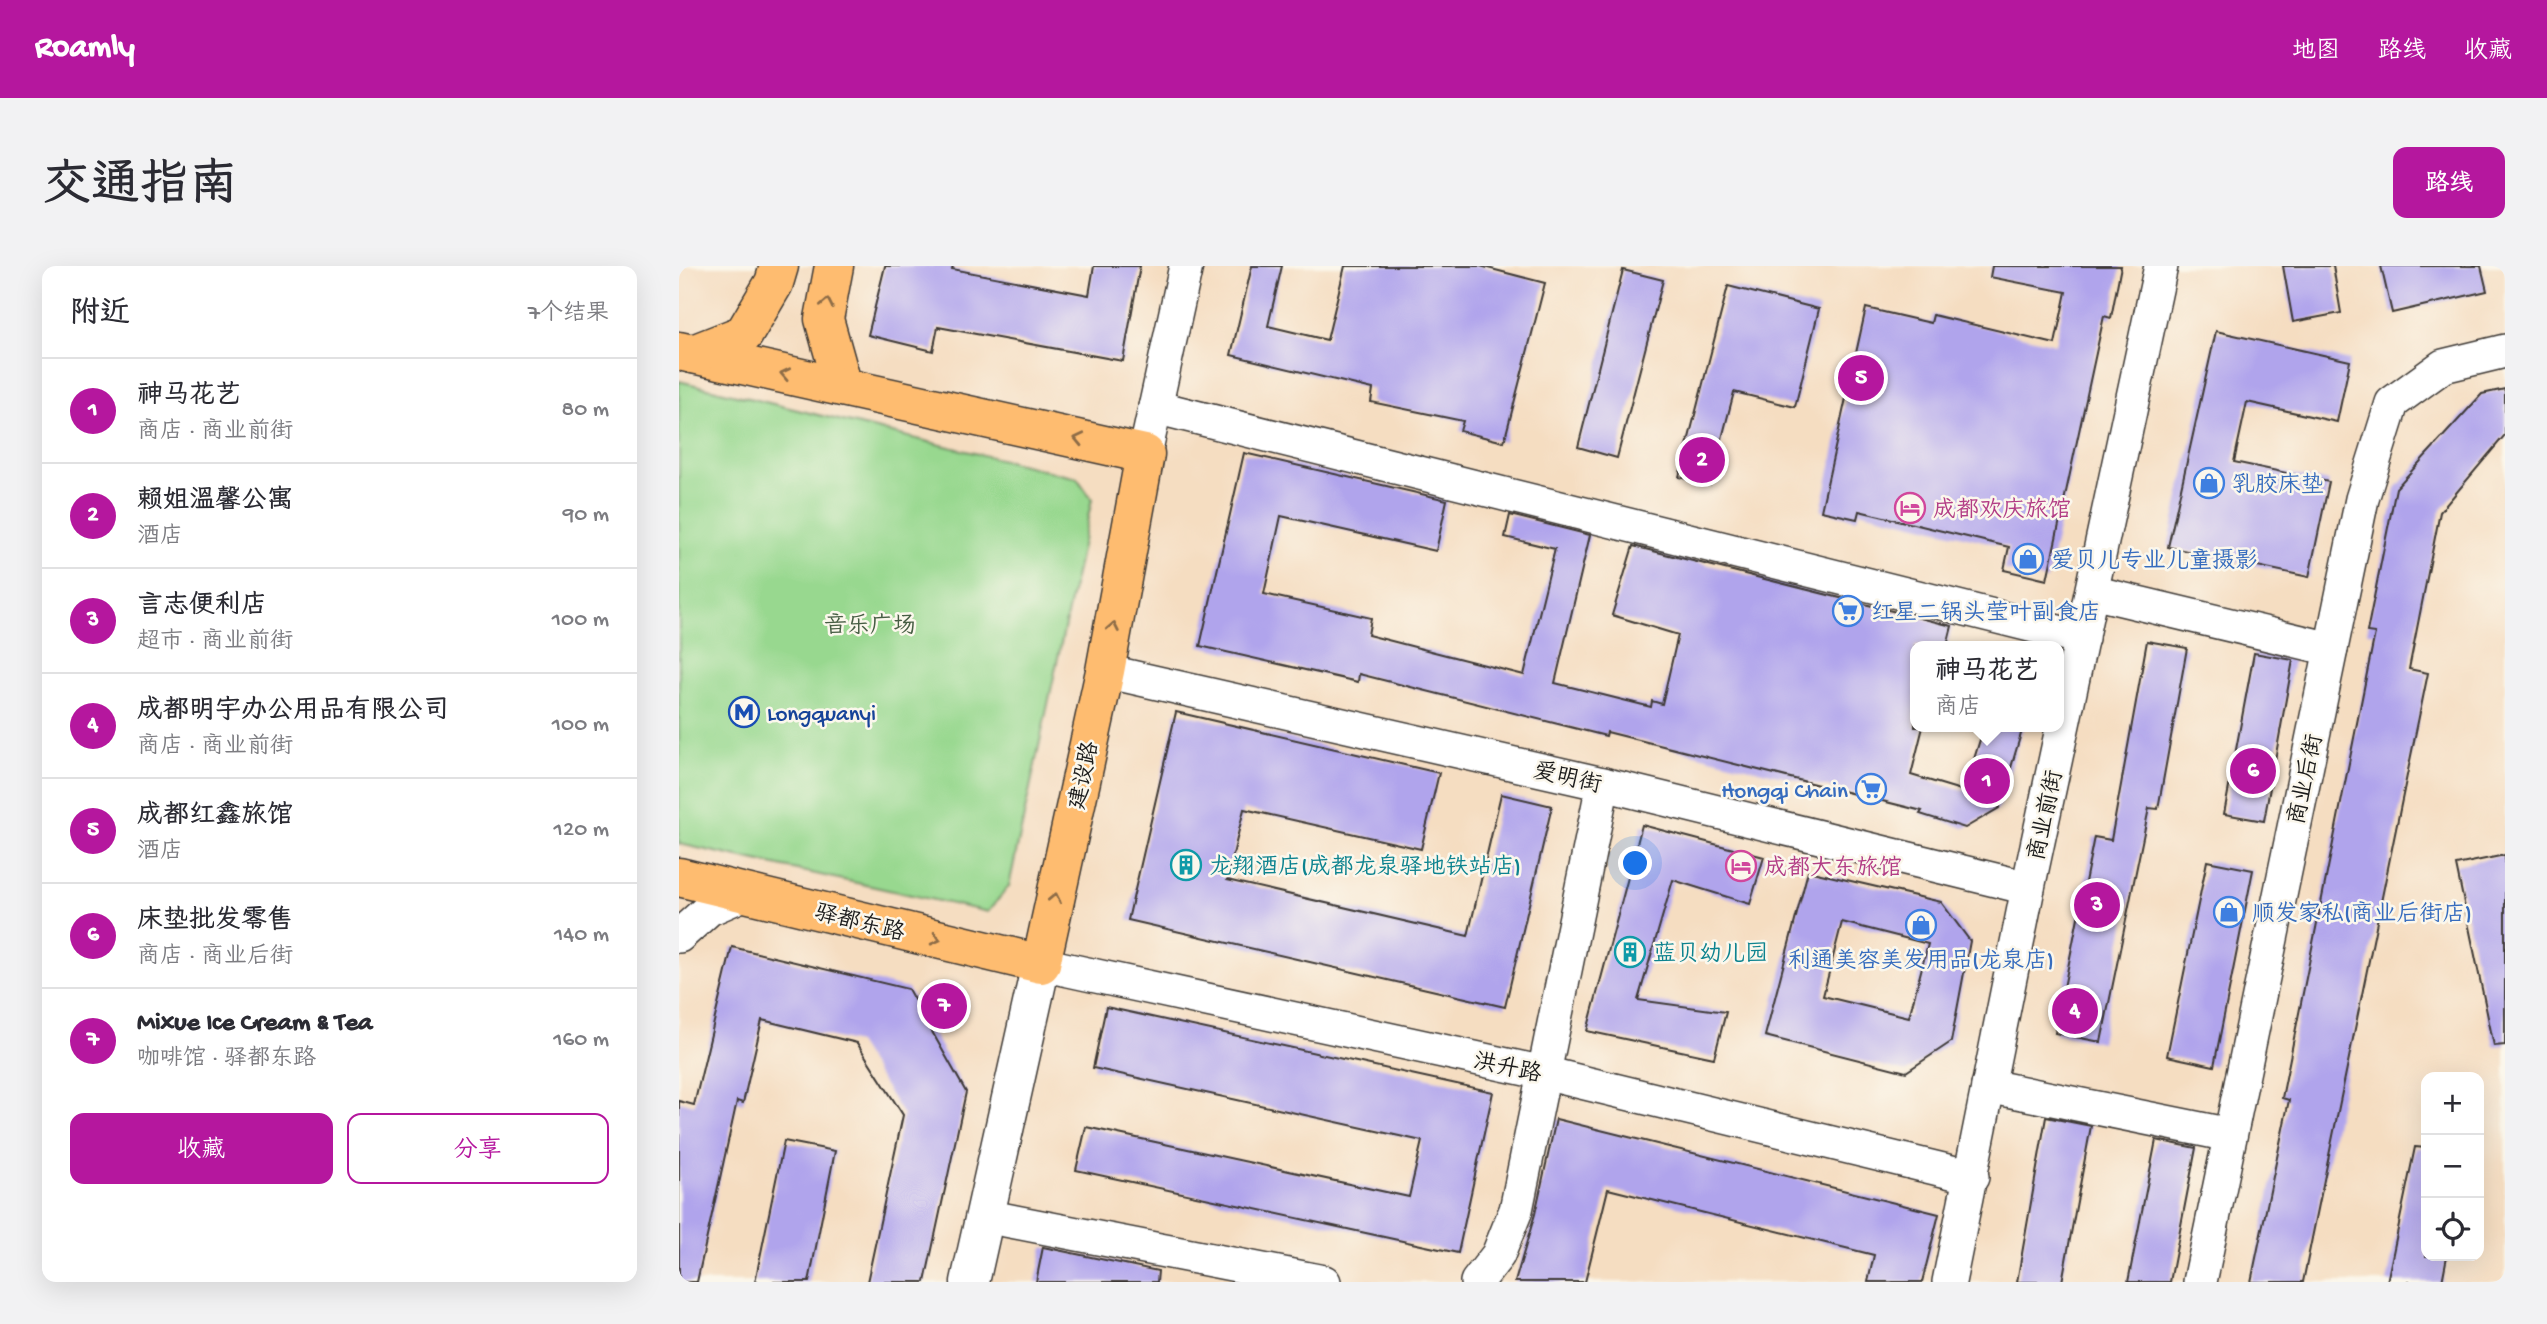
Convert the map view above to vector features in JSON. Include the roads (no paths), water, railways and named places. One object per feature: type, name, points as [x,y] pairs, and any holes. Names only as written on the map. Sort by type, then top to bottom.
[{"type":"highway","points":[[686,352],[744,334],[773,283],[779,266]]},
{"type":"highway","points":[[834,266],[824,319],[843,387]]},
{"type":"highway","points":[[686,352],[1145,454]]},
{"type":"highway","name":"建设路","points":[[1041,964],[1105,671],[1145,454]]},
{"type":"highway","name":"驿都东路","points":[[679,877],[1041,964]]},
{"type":"street","name":"建设路","points":[[1145,454],[1187,266]]},
{"type":"street","name":"商业前街","points":[[2064,721],[2161,266]]},
{"type":"street","name":"商业后街","points":[[2200,1282],[2362,499],[2392,403],[2443,366],[2505,351]]},
{"type":"street","points":[[1155,407],[2082,638]]},
{"type":"street","points":[[2092,592],[2331,649]]},
{"type":"street","name":"爱明街","points":[[1105,671],[1603,784],[2028,888]]},
{"type":"street","name":"商业前街","points":[[1949,1282],[2062,732]]},
{"type":"street","points":[[1477,1282],[1498,1255],[1516,1210],[1603,784]]},
{"type":"street","points":[[679,936],[709,909],[746,893]]},
{"type":"street","name":"建设路","points":[[970,1282],[1041,964]]},
{"type":"street","name":"洪升路","points":[[1041,964],[1544,1073],[1972,1177]]},
{"type":"street","points":[[1988,1086],[2230,1135]]},
{"type":"street","points":[[985,1216],[1324,1282]]},
{"type":"place","name":"成都红鑫旅馆","points":[[1861,378]]},
{"type":"place","name":"赖姐温馨公寓","points":[[1702,460]]},
{"type":"place","name":"乳胶床垫","points":[[2209,483]]},
{"type":"place","name":"成都欢庆旅馆","points":[[1910,508]]},
{"type":"place","name":"爱贝儿专业儿童摄影","points":[[2028,559]]},
{"type":"place","name":"红星二锅头莹叶副食店","points":[[1848,611]]},
{"type":"place","name":"Longquanyi","points":[[744,712]]},
{"type":"place","name":"床垫批发零售","points":[[2253,771]]},
{"type":"place","name":"神马花艺","points":[[1987,781]]},
{"type":"place","name":"Hongqi Chain","points":[[1871,789]]},
{"type":"place","name":"龙翔酒店(成都龙泉驿地铁站店)","points":[[1186,865]]},
{"type":"place","name":"成都大东旅馆","points":[[1741,866]]},
{"type":"place","name":"言志便利店","points":[[2097,905]]},
{"type":"place","name":"顺发家私(商业后街店)","points":[[2229,912]]},
{"type":"place","name":"利通美容美发用品(龙泉店)","points":[[1921,925]]},
{"type":"place","name":"蓝贝幼儿园","points":[[1630,952]]},
{"type":"place","name":"Mixue Ice Cream & Tea","points":[[944,1006]]},
{"type":"place","name":"成都明宇办公用品有限公司","points":[[2075,1011]]},
{"type":"park label","name":"音乐广场","points":[[870,624]]}]
